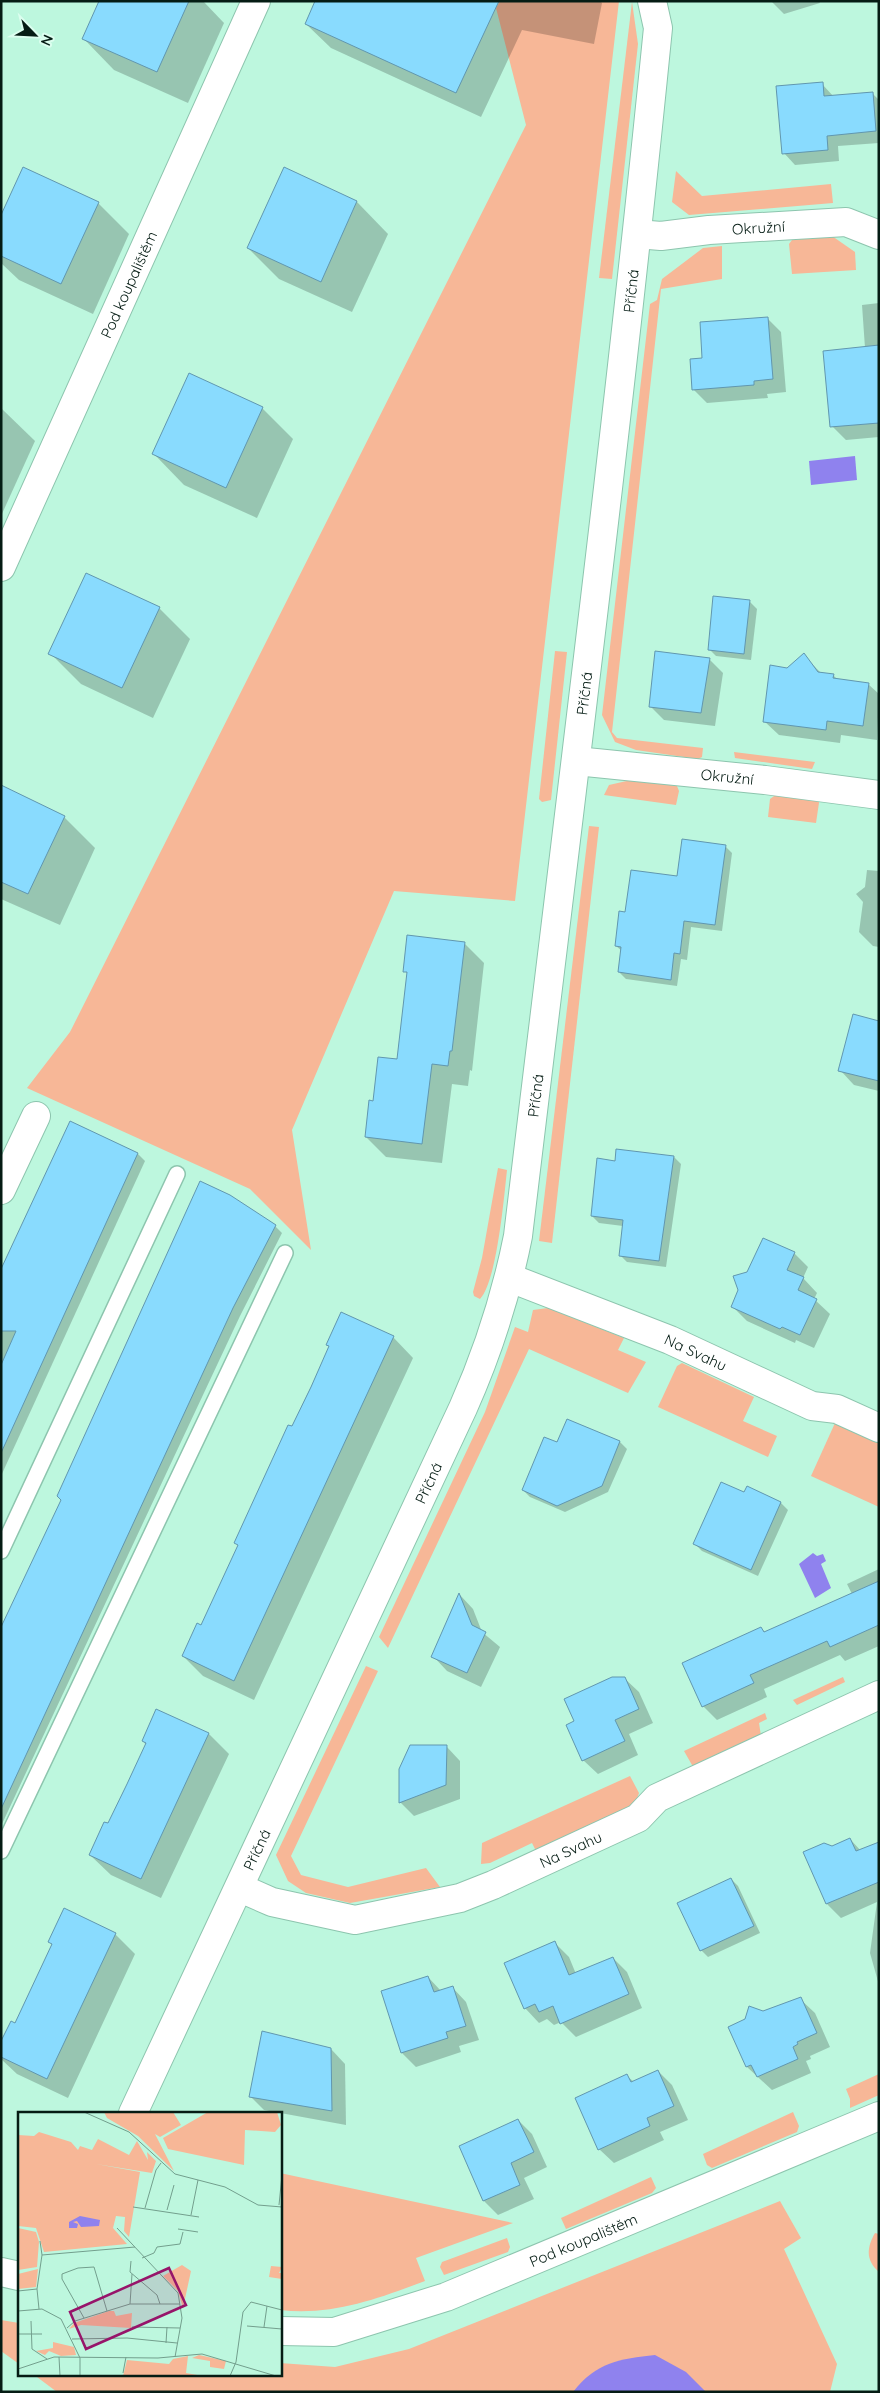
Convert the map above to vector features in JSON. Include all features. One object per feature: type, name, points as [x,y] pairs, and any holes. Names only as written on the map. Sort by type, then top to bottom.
[{"type":"street","name":"Pod koupalištěm","points":[[1,567],[256,1]]},
{"type":"street","name":"Příčná","points":[[133,2112],[240,1888],[473,1386],[495,1328],[510,1278],[518,1236],[576,761],[637,234],[658,28],[652,1]]},
{"type":"street","name":"Okružní","points":[[637,234],[661,236],[709,230],[846,222],[879,235]]},
{"type":"street","name":"Okružní","points":[[576,761],[765,780],[879,795]]},
{"type":"street","points":[[1,1190],[36,1116]]},
{"type":"street","name":"Na Svahu","points":[[510,1278],[670,1340],[812,1406],[837,1409],[879,1428]]},
{"type":"street","name":"Na Svahu","points":[[240,1888],[272,1902],[355,1920],[460,1898],[493,1885],[638,1818],[657,1798],[879,1695]]},
{"type":"street","name":"Pod koupalištěm","points":[[281,2331],[334,2332],[446,2297],[879,2116]]},
{"type":"street","points":[[1,2272],[18,2276]]},
{"type":"lane","points":[[1,1551],[177,1174]]},
{"type":"lane","points":[[1,1851],[285,1253]]},
{"type":"shaded area","points":[[500,1],[619,1],[515,901],[394,891],[292,1130],[311,1250],[250,1189],[27,1088],[70,1032],[526,125],[496,8]]},
{"type":"shaded area","points":[[632,2],[638,44],[612,279],[599,278]]},
{"type":"shaded area","points":[[676,171],[702,196],[831,184],[833,203],[689,215],[672,202]]},
{"type":"shaded area","points":[[832,236],[855,252],[856,270],[792,274],[789,244],[792,240]]},
{"type":"shaded area","points":[[722,246],[722,279],[661,289],[612,732],[617,738],[703,748],[702,757],[698,759],[636,750],[615,742],[602,715],[650,304],[657,300],[662,279],[703,248]]},
{"type":"shaded area","points":[[855,456],[857,480],[811,485],[809,461]]},
{"type":"shaded area","points":[[555,651],[567,652],[551,800],[542,802],[539,799]]},
{"type":"shaded area","points":[[734,752],[815,762],[812,769],[735,758]]},
{"type":"shaded area","points":[[631,780],[677,786],[679,791],[676,805],[604,795],[609,785]]},
{"type":"shaded area","points":[[781,791],[820,796],[816,823],[768,817],[770,799]]},
{"type":"shaded area","points":[[589,826],[599,827],[552,1243],[539,1241]]},
{"type":"shaded area","points":[[498,1168],[507,1170],[502,1218],[491,1275],[480,1299],[474,1296],[473,1292],[482,1258]]},
{"type":"shaded area","points":[[548,1308],[624,1338],[618,1350],[646,1362],[628,1393],[529,1349],[388,1648],[379,1637],[485,1412],[515,1327],[528,1332],[533,1310]]},
{"type":"shaded area","points":[[682,1363],[754,1397],[743,1421],[777,1436],[768,1457],[658,1407],[677,1366]]},
{"type":"shaded area","points":[[840,1422],[879,1440],[879,1507],[811,1476],[835,1423]]},
{"type":"shaded area","points":[[813,1553],[817,1556],[823,1554],[826,1561],[821,1564],[831,1588],[815,1598],[799,1564]]},
{"type":"shaded area","points":[[366,1666],[378,1671],[291,1856],[301,1875],[348,1887],[426,1868],[440,1887],[350,1903],[306,1893],[288,1881],[276,1855]]},
{"type":"shaded area","points":[[843,1677],[845,1682],[797,1705],[793,1700]]},
{"type":"shaded area","points":[[765,1713],[767,1719],[759,1723],[761,1736],[697,1767],[692,1765],[684,1751]]},
{"type":"shaded area","points":[[630,1776],[639,1793],[633,1810],[536,1851],[532,1843],[490,1863],[481,1864],[482,1843]]},
{"type":"shaded area","points":[[879,2074],[879,2095],[850,2108],[850,2099],[846,2089]]},
{"type":"shaded area","points":[[793,2112],[799,2126],[797,2132],[712,2168],[707,2165],[703,2154]]},
{"type":"shaded area","points":[[281,2173],[513,2223],[416,2258],[425,2281],[372,2300],[318,2311],[281,2310]]},
{"type":"shaded area","points":[[651,2177],[656,2188],[652,2193],[566,2229],[561,2218]]},
{"type":"shaded area","points":[[780,2201],[801,2238],[784,2249],[837,2364],[830,2392],[57,2392],[36,2376],[281,2376],[281,2363],[335,2367],[409,2349]]},
{"type":"shaded area","points":[[875,2233],[879,2234],[879,2272],[869,2258],[870,2243]]},
{"type":"shaded area","points":[[507,2238],[510,2247],[508,2252],[444,2275],[440,2267],[442,2262]]},
{"type":"shaded area","points":[[1,2320],[18,2323],[18,2363],[1,2351]]},
{"type":"shaded area","points":[[655,2355],[686,2372],[706,2392],[573,2392],[600,2368],[631,2358]]},
{"type":"building","points":[[99,1],[189,1],[157,72],[82,39]]},
{"type":"building","points":[[315,1],[499,1],[456,93],[305,24]]},
{"type":"building","points":[[823,82],[824,96],[873,92],[876,131],[827,136],[828,150],[782,154],[776,86]]},
{"type":"building","points":[[23,167],[99,202],[61,284],[1,256],[1,215]]},
{"type":"building","points":[[284,167],[357,201],[321,282],[247,248]]},
{"type":"building","points":[[768,317],[773,379],[754,381],[754,385],[692,390],[690,359],[702,358],[700,322]]},
{"type":"building","points":[[879,345],[879,423],[830,427],[823,351]]},
{"type":"building","points":[[189,373],[263,407],[226,488],[152,454]]},
{"type":"building","points":[[86,573],[160,607],[122,688],[48,654]]},
{"type":"building","points":[[713,596],[750,600],[744,654],[708,650]]},
{"type":"building","points":[[655,651],[710,658],[701,713],[649,707]]},
{"type":"building","points":[[804,653],[818,672],[834,674],[833,678],[869,683],[863,726],[827,721],[826,730],[763,722],[770,665],[787,668]]},
{"type":"building","points":[[1,785],[65,816],[28,894],[1,882]]},
{"type":"building","points":[[682,839],[726,845],[715,925],[684,921],[680,954],[674,953],[671,980],[618,972],[621,947],[615,946],[619,911],[625,912],[631,870],[677,876]]},
{"type":"building","points":[[407,935],[465,942],[452,1051],[450,1051],[448,1066],[432,1064],[422,1144],[365,1137],[369,1100],[373,1101],[378,1057],[397,1059],[407,972],[403,972]]},
{"type":"building","points":[[853,1014],[879,1021],[879,1081],[838,1071]]},
{"type":"building","points":[[70,1121],[138,1153],[1,1453],[1,1365],[16,1331],[1,1331],[1,1269]]},
{"type":"building","points":[[616,1149],[674,1156],[659,1261],[619,1256],[623,1220],[591,1216],[597,1158],[615,1161]]},
{"type":"building","points":[[200,1181],[230,1195],[276,1225],[233,1308],[1,1809],[1,1627],[61,1500],[57,1496]]},
{"type":"building","points":[[763,1238],[795,1252],[787,1270],[804,1277],[798,1290],[817,1299],[800,1335],[782,1327],[780,1329],[731,1307],[738,1290],[733,1276],[747,1272]]},
{"type":"building","points":[[341,1312],[394,1336],[234,1681],[182,1656],[197,1623],[201,1625],[238,1545],[234,1543],[288,1425],[292,1426],[311,1387],[329,1346],[326,1345]]},
{"type":"building","points":[[567,1419],[620,1441],[602,1486],[557,1506],[522,1490],[544,1437],[557,1442]]},
{"type":"building","points":[[721,1482],[744,1492],[747,1486],[781,1502],[751,1570],[693,1544]]},
{"type":"building","points":[[879,1581],[879,1625],[830,1647],[827,1641],[750,1675],[754,1683],[702,1707],[682,1663],[761,1627],[764,1632]]},
{"type":"building","points":[[459,1593],[472,1625],[486,1632],[467,1673],[431,1657]]},
{"type":"building","points":[[612,1677],[625,1677],[639,1709],[615,1720],[625,1741],[582,1761],[566,1725],[574,1721],[564,1699]]},
{"type":"building","points":[[156,1709],[209,1733],[141,1879],[89,1855],[104,1822],[108,1823],[146,1743],[142,1741]]},
{"type":"building","points":[[410,1745],[447,1745],[446,1785],[399,1803],[399,1769]]},
{"type":"building","points":[[850,1838],[856,1851],[879,1842],[879,1882],[826,1904],[803,1852],[824,1843],[832,1846]]},
{"type":"building","points":[[731,1878],[754,1926],[700,1951],[677,1903]]},
{"type":"building","points":[[64,1908],[116,1933],[47,2079],[1,2057],[1,2041],[11,2021],[15,2023],[52,1944],[48,1942]]},
{"type":"building","points":[[555,1941],[569,1975],[613,1957],[629,1994],[560,2024],[553,2006],[539,2012],[535,2004],[524,2009],[504,1963]]},
{"type":"building","points":[[428,1976],[434,1992],[453,1986],[466,2026],[446,2032],[448,2038],[401,2053],[381,1991]]},
{"type":"building","points":[[801,1997],[817,2033],[797,2042],[798,2044],[793,2047],[798,2059],[757,2077],[751,2065],[746,2067],[728,2027],[745,2019],[749,2006],[763,2011]]},
{"type":"building","points":[[262,2031],[331,2048],[332,2111],[249,2097]]},
{"type":"building","points":[[658,2070],[674,2106],[647,2118],[650,2126],[598,2150],[575,2098],[627,2074],[631,2082]]},
{"type":"building","points":[[518,2119],[534,2152],[511,2163],[520,2185],[483,2201],[459,2146]]}]
